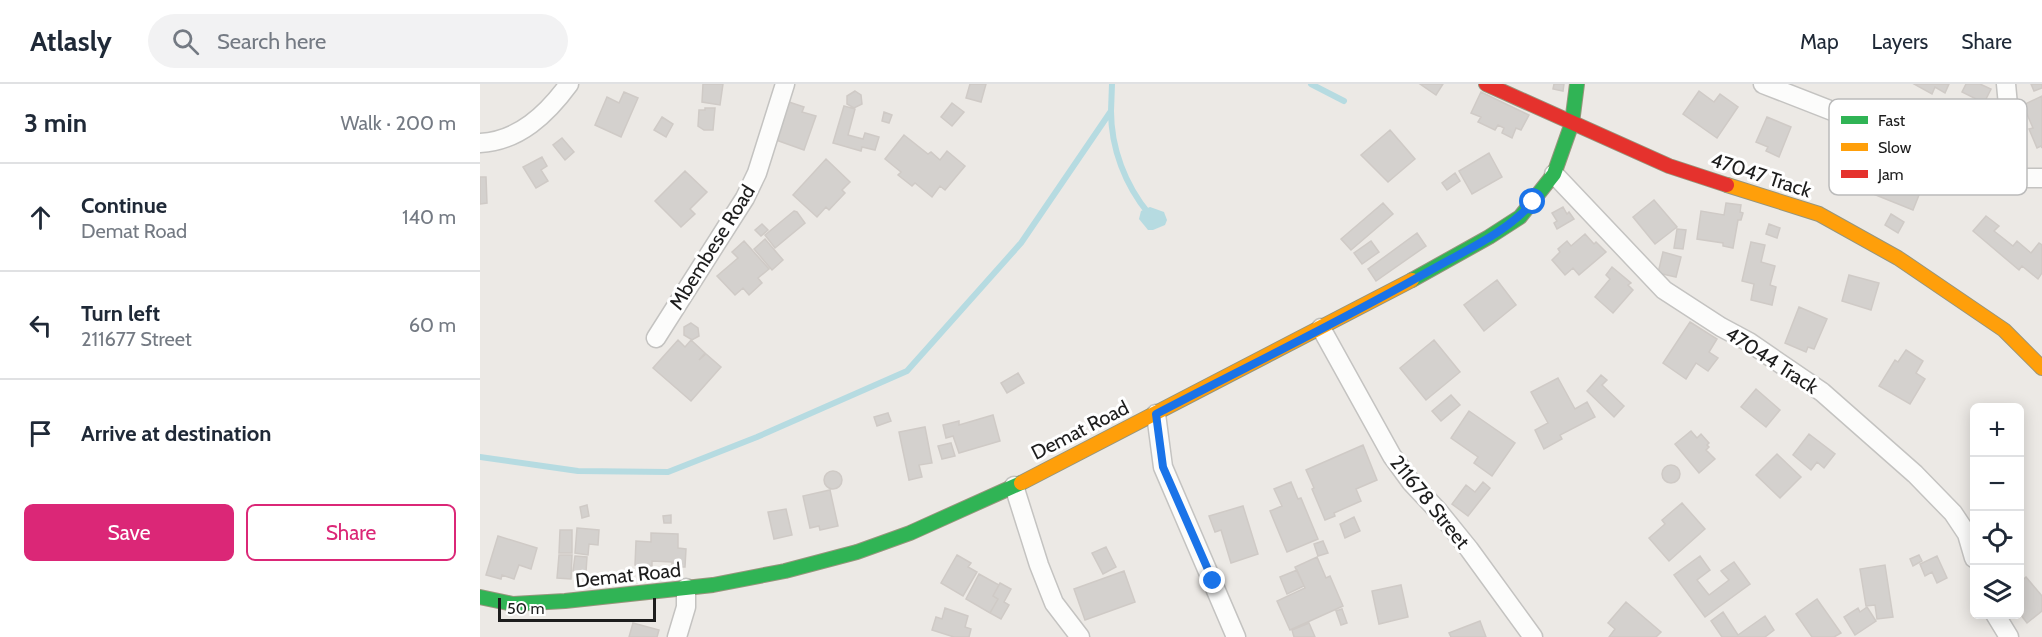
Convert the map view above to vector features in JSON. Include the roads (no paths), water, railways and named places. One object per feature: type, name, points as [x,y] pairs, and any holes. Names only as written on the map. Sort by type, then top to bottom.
[{"type":"street","points":[[480,143],[495,142],[523,131],[552,107],[569,84]]},
{"type":"street","name":"Mbembese Road","points":[[656,338],[745,198],[757,173],[785,84]]},
{"type":"street","name":"47047 Track","points":[[1486,84],[1668,166],[1819,214],[1898,258],[2004,330],[2042,368]]},
{"type":"street","name":"Demat Road","points":[[480,597],[513,604],[566,601],[712,585],[785,571],[857,552],[910,533],[1014,486],[1419,277],[1520,217],[1554,174],[1572,123],[1577,84]]},
{"type":"street","points":[[1763,84],[1829,110]]},
{"type":"street","points":[[2006,84],[2007,99]]},
{"type":"street","name":"47044 Track","points":[[1554,174],[1664,290],[1721,327],[1749,342],[1822,392],[1915,474],[1953,513],[1967,534],[1970,544]]},
{"type":"street","name":"211678 Street","points":[[1321,328],[1392,456],[1411,483],[1439,512],[1469,549],[1533,637]]},
{"type":"street","points":[[1156,414],[1163,467],[1236,637]]},
{"type":"street","points":[[1014,486],[1039,565],[1054,603],[1080,637]]},
{"type":"street","points":[[677,637],[686,607],[686,588]]},
{"type":"street","points":[[1998,619],[2009,637]]},
{"type":"water","points":[[1150,207],[1164,212],[1167,220],[1165,225],[1148,230],[1139,219],[1141,211]]},
{"type":"waterway","points":[[480,457],[578,471],[668,472],[757,437],[907,371],[1021,243],[1111,111],[1112,84]]},
{"type":"waterway","points":[[1311,84],[1344,101]]},
{"type":"waterway","points":[[1111,111],[1114,139],[1121,166],[1133,191],[1149,214]]}]
